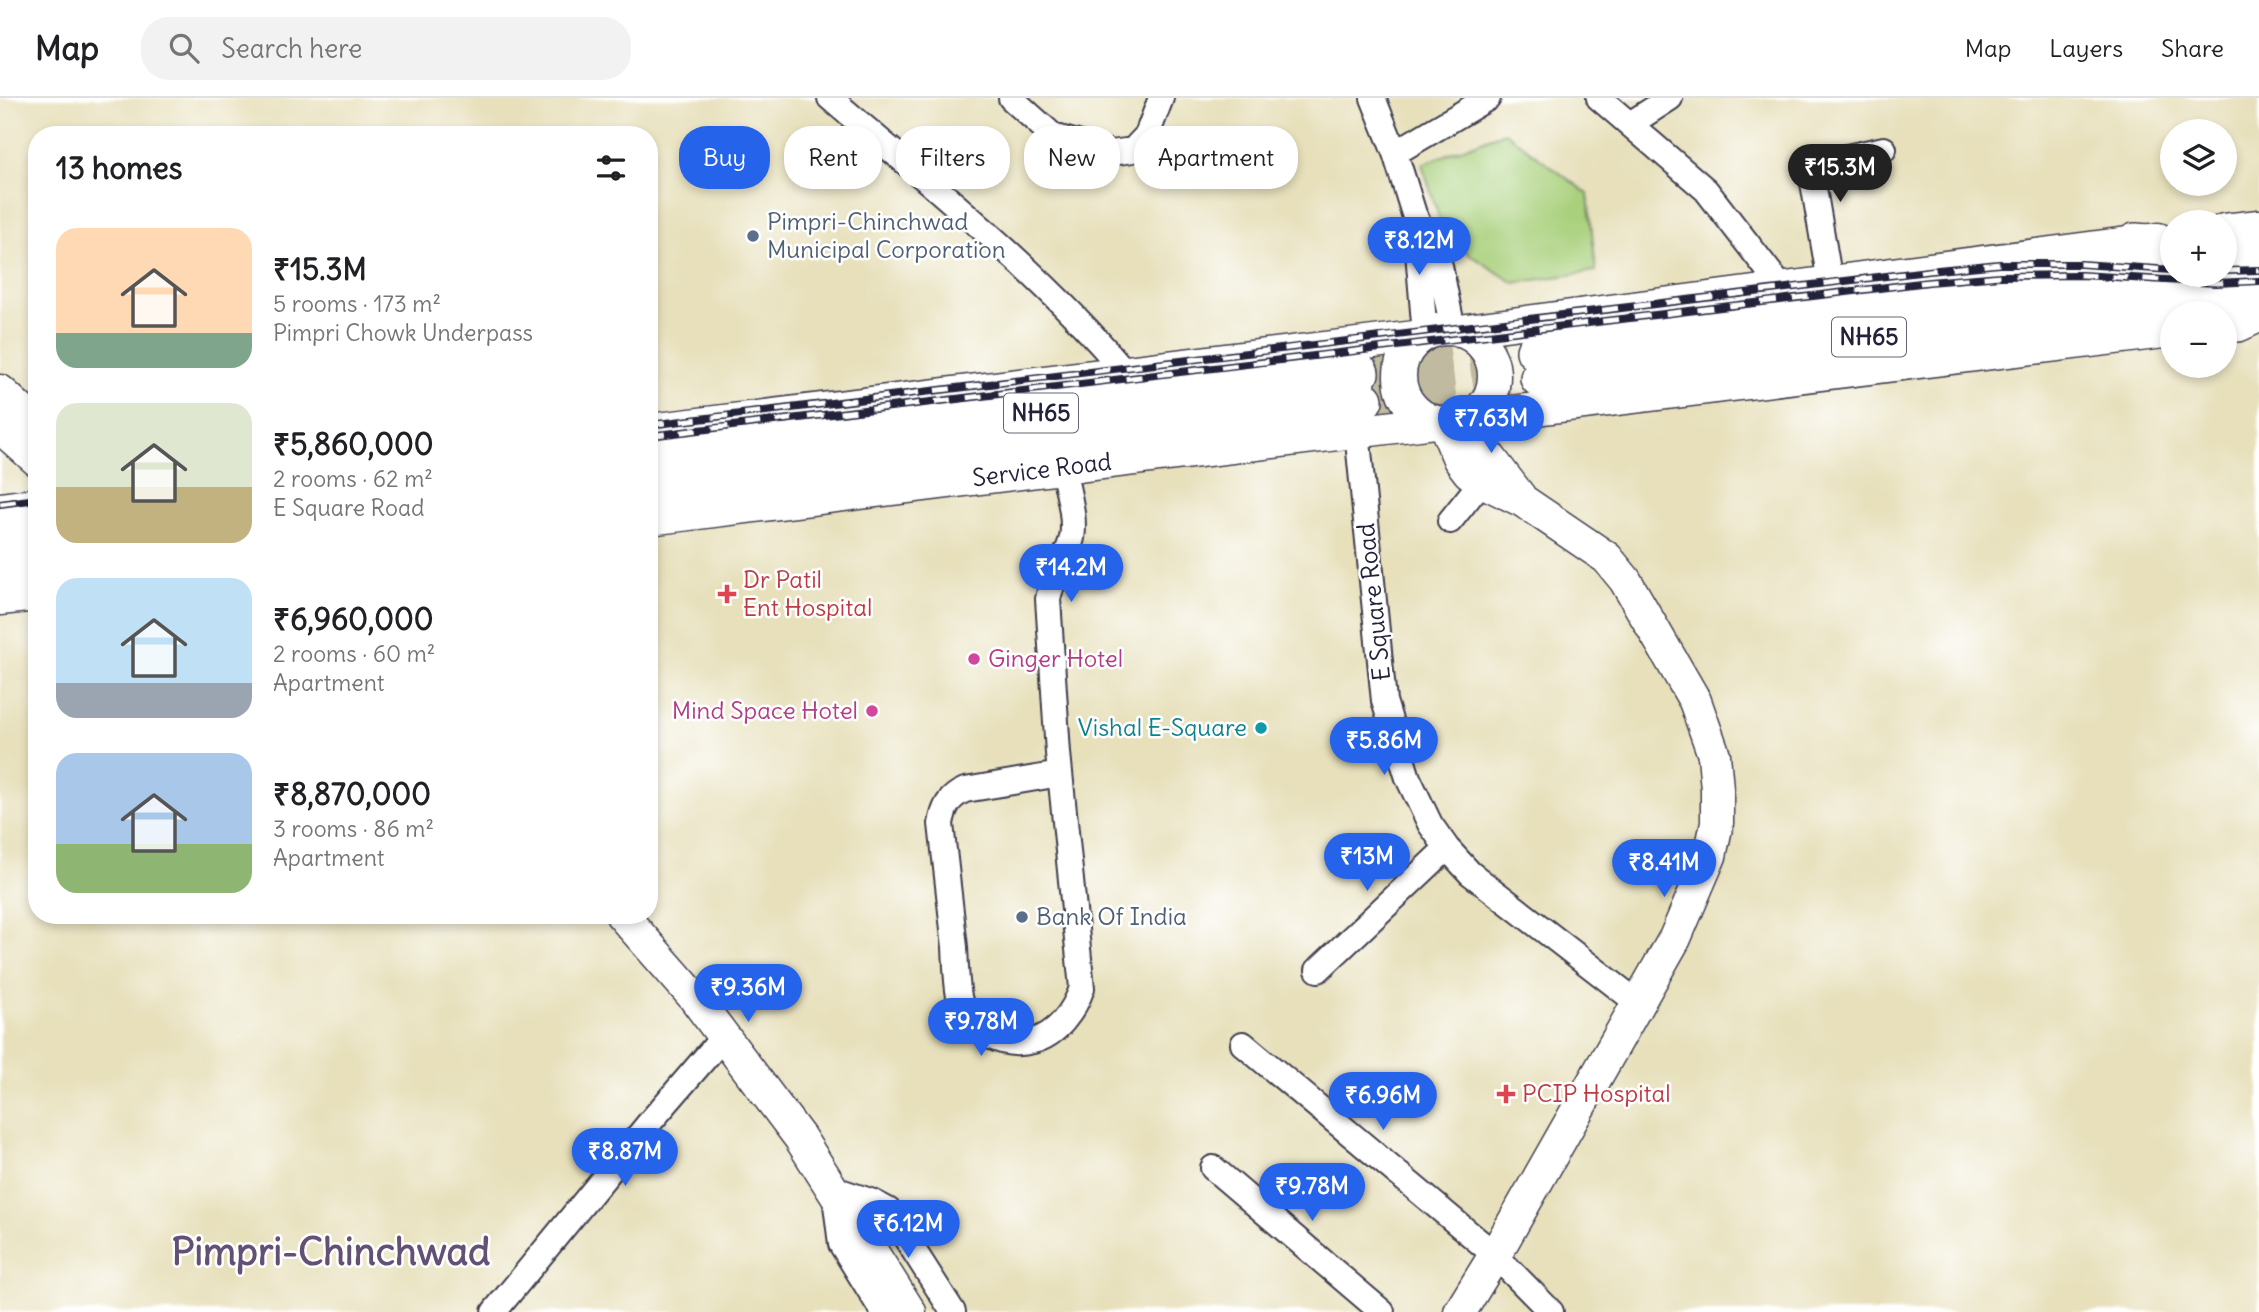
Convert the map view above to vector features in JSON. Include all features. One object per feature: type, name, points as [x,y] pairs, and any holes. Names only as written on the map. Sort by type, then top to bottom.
[{"type":"highway","points":[[2135,242],[2160,244]]},
{"type":"highway","points":[[2237,252],[2259,255]]},
{"type":"highway","points":[[2237,259],[2259,255]]},
{"type":"highway","name":"NH65","points":[[2160,272],[1537,365],[2259,289]]},
{"type":"highway","name":"NH65","points":[[658,462],[724,466],[1361,402]]},
{"type":"highway","name":"NH65","points":[[658,486],[724,466]]},
{"type":"main road","points":[[2237,229],[2259,226]]},
{"type":"main road","points":[[658,429],[1440,333],[2160,239]]},
{"type":"main road","name":"Service Road","points":[[658,518],[1063,468],[1361,402],[1453,420],[2160,332]]},
{"type":"main road","points":[[1440,333],[1467,334],[1482,345],[1493,370],[1489,397],[1484,405],[1453,420],[1426,419],[1412,408],[1400,383],[1405,356],[1416,341],[1440,333]]},
{"type":"main road","points":[[0,391],[28,417]]},
{"type":"main road","points":[[1453,420],[1459,459],[1469,472],[1523,501],[1607,558],[1625,580],[1695,701],[1714,755],[1717,789],[1717,823],[1710,856],[1675,938],[1460,1312]]},
{"type":"main road","points":[[1453,420],[1523,501]]},
{"type":"main road","points":[[0,427],[28,452]]},
{"type":"main road","points":[[0,509],[27,551],[0,599]]},
{"type":"main road","points":[[630,924],[694,997],[800,1138],[910,1312]]},
{"type":"street","points":[[830,98],[975,223],[1090,330],[1125,372]]},
{"type":"street","points":[[1012,98],[1053,136],[1111,153],[1133,150],[1147,135],[1161,98]]},
{"type":"street","points":[[1373,98],[1395,153],[1414,214],[1440,266],[1440,333]]},
{"type":"street","points":[[1395,153],[1488,98]]},
{"type":"street","points":[[1599,98],[1706,190],[1782,288]]},
{"type":"street","points":[[1630,124],[1670,98]]},
{"type":"street","points":[[1830,282],[1810,165],[1884,149]]},
{"type":"street","name":"E Square Road","points":[[1361,402],[1384,701],[1408,778],[1430,824],[1470,873],[1637,1003]]},
{"type":"street","points":[[1060,774],[965,790],[948,802],[943,813],[941,824],[960,1002],[977,1027],[991,1037],[1009,1043],[1027,1043],[1041,1039],[1054,1030],[1075,1006],[1082,988],[1060,774],[1048,599],[1053,578],[1072,541],[1072,516],[1063,468]]},
{"type":"street","points":[[1450,521],[1482,481]]},
{"type":"street","points":[[1318,970],[1447,848]]},
{"type":"street","points":[[494,1312],[724,1036]]},
{"type":"street","points":[[1243,1044],[1495,1255],[1551,1312]]},
{"type":"street","points":[[1213,1168],[1382,1312]]},
{"type":"street","points":[[883,1312],[841,1244],[834,1189],[888,1210],[953,1312]]},
{"type":"green space","points":[[1505,132],[1588,194],[1596,271],[1514,283],[1446,239],[1422,164]]},
{"type":"tunnel","points":[[1360,373],[1535,351]]},
{"type":"tunnel","points":[[1364,400],[1539,378]]},
{"type":"railway","points":[[658,424],[1928,271],[1999,264],[2081,264],[2160,269]]},
{"type":"railway","points":[[2237,271],[2259,270]]},
{"type":"railway","points":[[658,435],[1929,282],[2000,276],[2081,275],[2216,283],[2259,281]]},
{"type":"railway","points":[[0,504],[28,500]]},
{"type":"place","name":"Pimpri-Chinchwad Municipal Corporation","points":[[753,236]]},
{"type":"place","name":"Dr Patil Ent Hospital","points":[[727,594]]},
{"type":"place","name":"Ginger Hotel","points":[[974,659]]},
{"type":"place","name":"Mind Space Hotel","points":[[872,711]]},
{"type":"place","name":"Vishal E-Square","points":[[1261,728]]},
{"type":"place","name":"Bank Of India","points":[[1022,917]]},
{"type":"place","name":"PCIP Hospital","points":[[1506,1094]]},
{"type":"district","name":"Pimpri-Chinchwad","points":[[331,1252]]}]
